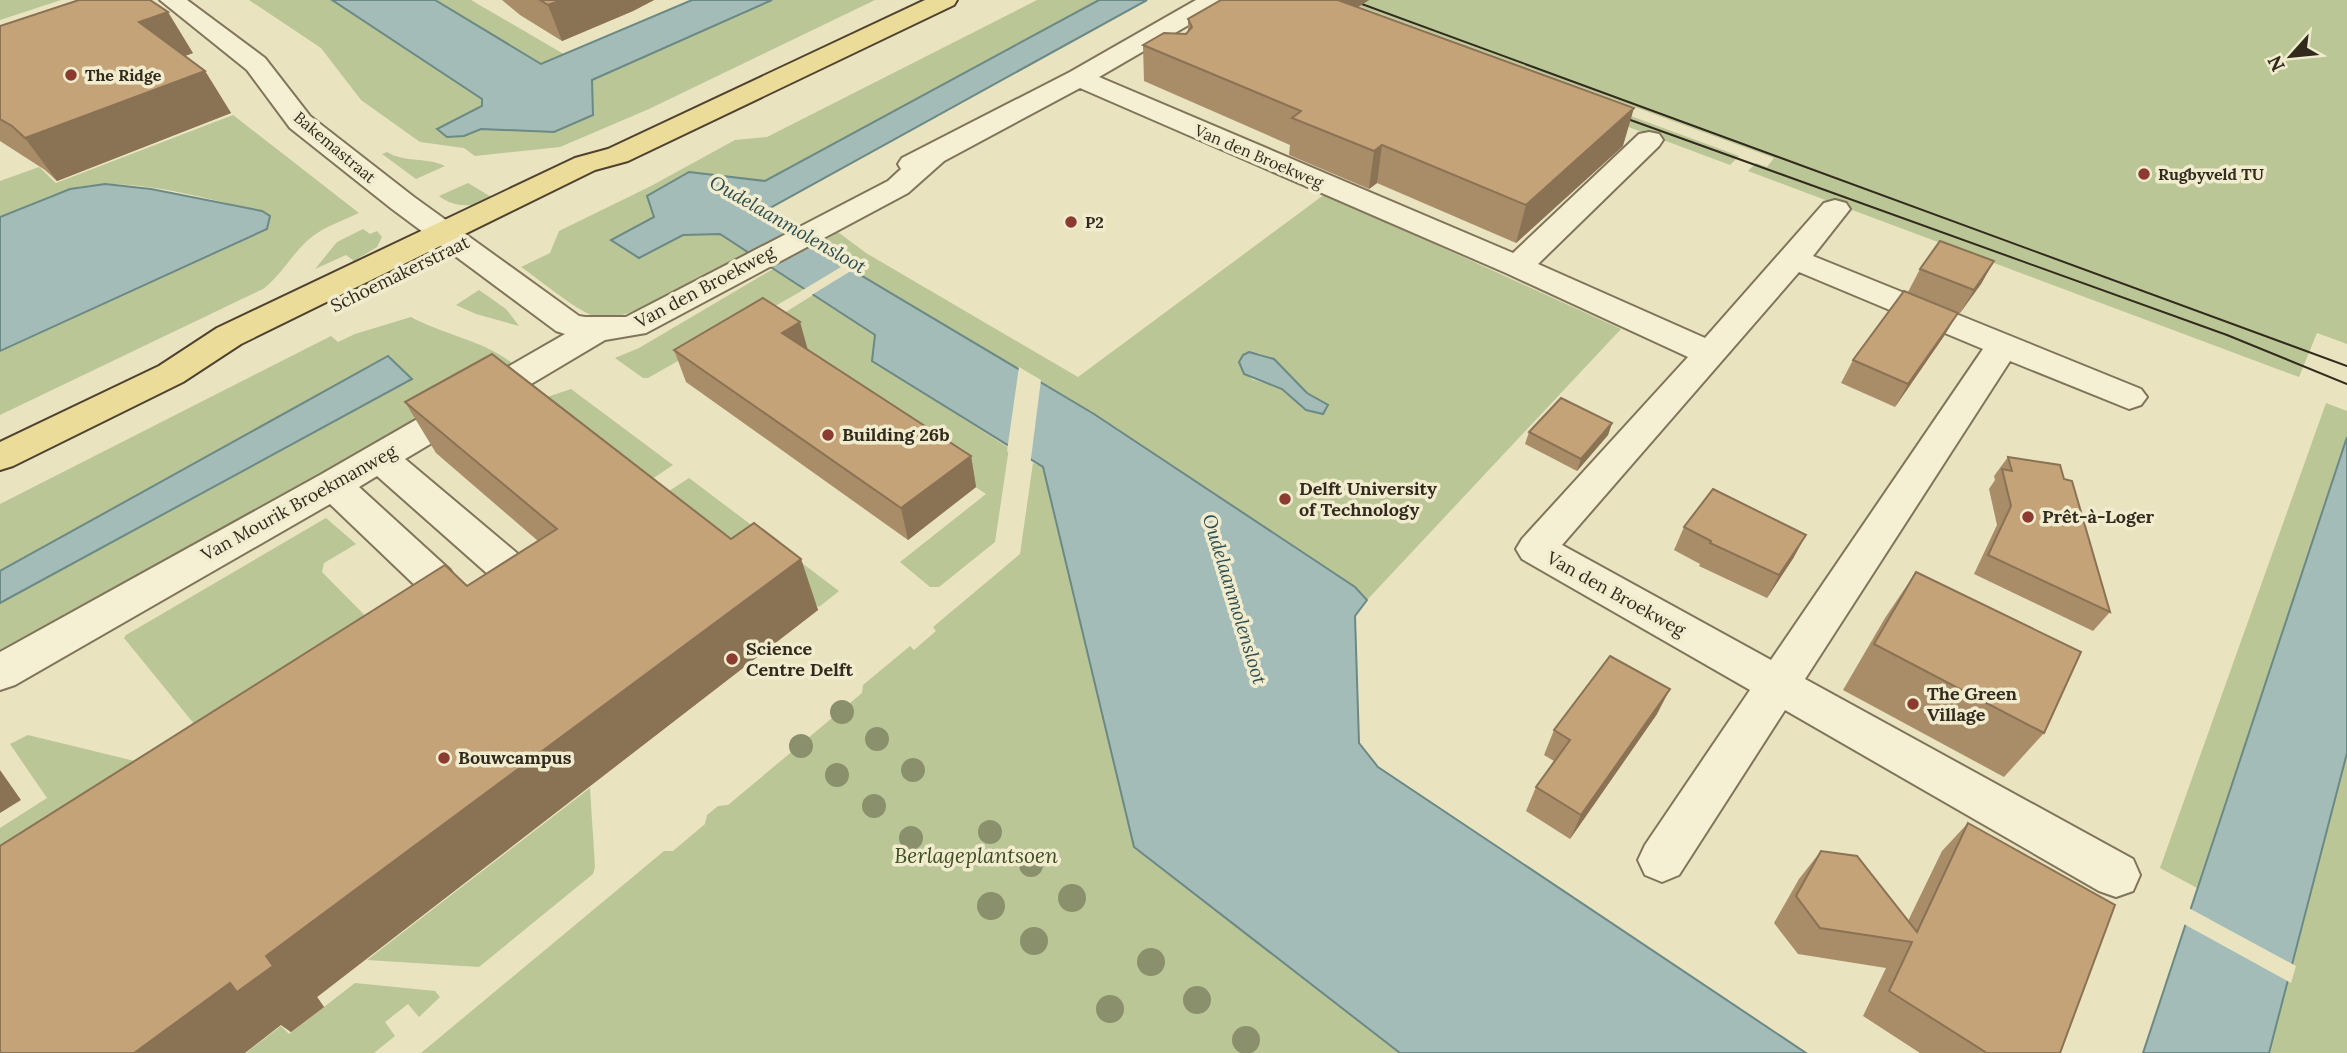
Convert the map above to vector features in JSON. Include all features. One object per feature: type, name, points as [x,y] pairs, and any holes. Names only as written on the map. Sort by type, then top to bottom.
[{"type":"main road","name":"Schoemakerstraat","points":[[0,457],[171,374],[244,351],[452,238],[600,174],[618,155],[945,0]]},
{"type":"street","name":"Bakemastraat","points":[[172,0],[256,64],[300,122],[568,324],[597,330]]},
{"type":"street","name":"Van den Broekweg","points":[[597,330],[634,326],[898,187],[934,155],[1135,45],[1214,10]]},
{"type":"street","points":[[1135,45],[1166,58]]},
{"type":"street","name":"Van den Broekweg","points":[[1079,78],[1517,266],[1710,354]]},
{"type":"street","points":[[1517,266],[1649,140]]},
{"type":"street","name":"Van den Broekweg","points":[[1835,209],[1794,259],[1536,549],[2116,875]]},
{"type":"street","points":[[1794,259],[2129,397]]},
{"type":"street","name":"Van Mourik Broekmanweg","points":[[0,673],[380,458],[597,330]]},
{"type":"street","points":[[1661,860],[2003,345]]},
{"type":"street","points":[[380,458],[503,565]]},
{"type":"street","points":[[333,485],[436,580]]},
{"type":"green space","points":[[0,0],[61,0],[0,20]]},
{"type":"green space","points":[[249,0],[332,0],[482,99],[482,106],[437,128],[443,133],[464,136],[481,129],[554,132],[593,115],[592,80],[772,0],[875,0],[649,109],[560,147],[475,156],[464,148],[420,142],[361,100],[321,48]]},
{"type":"green space","points":[[433,0],[471,0],[574,60],[539,69]]},
{"type":"green space","points":[[1037,0],[1099,0],[765,181],[690,172],[648,196],[654,217],[639,258],[683,235],[720,234],[748,252],[672,295],[629,313],[610,317],[594,316],[567,301],[521,267],[550,253],[559,231],[651,186],[735,140],[767,137]]},
{"type":"green space","points":[[1290,0],[1317,0],[1739,156],[1730,165]]},
{"type":"green space","points":[[1342,0],[2347,0],[2347,344],[2317,333],[2299,377],[1748,171],[1756,163],[1767,167],[1774,158]]},
{"type":"green space","points":[[233,115],[359,213],[313,236],[263,289],[0,415],[0,351],[267,230],[270,217],[261,211],[191,195],[116,184],[70,189],[0,217],[0,181],[39,167],[56,183]]},
{"type":"green space","points":[[387,152],[401,158],[445,166],[416,179],[382,154]]},
{"type":"green space","points":[[468,183],[493,198],[479,204],[458,205],[439,196]]},
{"type":"green space","points":[[1325,194],[1621,329],[1367,600],[1355,587],[1094,414],[813,248],[838,232],[866,253],[1078,377]],"holes":[[[1258,353],[1274,359],[1308,393],[1327,404],[1286,394],[1282,389],[1251,379]]]},
{"type":"green space","points":[[363,229],[370,234],[377,231],[382,237],[377,247],[354,261],[346,255],[315,269],[337,242]]},
{"type":"green space","points":[[773,269],[805,289],[648,378],[643,378],[615,358],[639,348]]},
{"type":"green space","points":[[479,290],[506,309],[519,326],[476,314],[456,305]]},
{"type":"green space","points":[[813,295],[875,336],[872,361],[1009,448],[995,542],[939,587],[930,587],[900,562],[986,494],[793,365],[765,325]]},
{"type":"green space","points":[[411,317],[476,343],[512,363],[498,374],[0,654],[0,603],[411,379],[0,571],[0,504],[331,336],[338,342]]},
{"type":"green space","points":[[571,389],[673,465],[646,483],[535,401]]},
{"type":"green space","points":[[2326,403],[2347,411],[2347,437],[2197,888],[2160,868]]},
{"type":"green space","name":"Berlageplantsoen","points":[[1033,463],[1044,467],[1057,529],[1485,1053],[421,1053],[664,851],[673,851],[705,824],[707,815],[718,806],[728,805],[862,693],[863,685],[910,646],[914,650],[936,631],[933,627],[1020,554]]},
{"type":"green space","points":[[689,478],[839,591],[819,607],[666,493]]},
{"type":"green space","points":[[326,518],[356,544],[324,563],[322,572],[404,655],[226,763],[124,638]]},
{"type":"green space","points":[[2347,649],[2347,1053],[2230,1053]]},
{"type":"green space","points":[[28,735],[151,765],[0,911],[0,828],[47,798],[10,744]]},
{"type":"green space","points":[[590,788],[595,867],[593,874],[479,967],[367,960]]},
{"type":"green space","points":[[355,983],[435,991],[440,997],[419,1017],[408,1004],[385,1022],[395,1036],[374,1053],[246,1053],[281,1026],[289,1034]]},
{"type":"water","points":[[332,0],[435,0],[541,64],[692,0],[772,0],[592,80],[593,115],[554,132],[481,129],[464,136],[447,137],[437,129],[482,106],[482,99]]},
{"type":"water","name":"Oudelaanmolensloot","points":[[1099,0],[1147,0],[768,209],[763,212],[763,217],[1094,414],[1355,587],[1367,600],[1355,616],[1359,743],[1378,767],[1806,1053],[1400,1053],[1134,847],[1043,467],[872,361],[875,335],[720,234],[683,235],[639,258],[611,240],[654,217],[647,196],[689,172],[765,181]]},
{"type":"water","points":[[105,184],[151,189],[262,211],[270,216],[267,229],[0,351],[0,217],[70,189]]},
{"type":"water","points":[[1249,352],[1274,359],[1307,393],[1328,405],[1323,414],[1306,410],[1282,389],[1244,374],[1239,362],[1243,355]]},
{"type":"water","points":[[388,356],[412,379],[0,603],[0,571]]},
{"type":"water","points":[[2347,437],[2347,753],[2269,1053],[2143,1053]]},
{"type":"pier","points":[[846,264],[854,269],[810,296],[801,291]]},
{"type":"pier","points":[[1019,367],[1041,380],[1030,466],[1007,451]]},
{"type":"pier","points":[[2187,907],[2296,966],[2291,983],[2182,923]]},
{"type":"building","points":[[79,0],[150,0],[168,12],[139,22],[205,71],[25,138],[0,119],[0,26]]},
{"type":"building","points":[[540,0],[561,0],[548,5]]},
{"type":"building","points":[[1221,0],[1338,0],[1634,108],[1526,205],[1382,145],[1374,151],[1292,118],[1301,111],[1143,45],[1164,33],[1186,34],[1192,27],[1188,19]]},
{"type":"building","points":[[1940,241],[1994,261],[1974,290],[1920,269]]},
{"type":"building","points":[[1904,291],[1958,313],[1908,384],[1853,360]]},
{"type":"building","name":"Building 26b","points":[[763,298],[800,322],[782,333],[971,456],[901,508],[674,350]]},
{"type":"building","name":"Bouwcampus","points":[[492,354],[731,539],[754,523],[801,559],[266,956],[273,966],[237,992],[230,983],[134,1053],[0,1053],[0,846],[445,565],[467,586],[557,529],[405,402]]},
{"type":"building","points":[[1561,398],[1612,423],[1581,459],[1529,432]]},
{"type":"building","points":[[2008,457],[2060,465],[2064,479],[2072,481],[2110,612],[1988,555],[2011,506],[2002,469],[2012,471]]},
{"type":"building","points":[[1713,489],[1806,535],[1779,575],[1710,543],[1711,541],[1684,527]]},
{"type":"building","points":[[1916,572],[2081,652],[2044,733],[1874,644]]},
{"type":"building","points":[[1610,656],[1670,689],[1581,815],[1536,787],[1570,740],[1554,730]]},
{"type":"building","points":[[1968,823],[2115,905],[2060,1053],[1987,1053],[1889,991],[1912,942],[1820,928],[1796,896],[1821,851],[1857,856],[1917,932]]},
{"type":"tram line","points":[[1351,0],[2347,366]]},
{"type":"tram line","points":[[1611,113],[2227,335],[2347,384]]},
{"type":"place","name":"The Ridge","points":[[71,75]]},
{"type":"place","name":"Rugbyveld TU","points":[[2144,174]]},
{"type":"place","name":"P2","points":[[1071,222]]},
{"type":"place","name":"Building 26b","points":[[828,435]]},
{"type":"place","name":"Delft University of Technology","points":[[1285,499]]},
{"type":"place","name":"Prêt-à-Loger","points":[[2028,517]]},
{"type":"place","name":"Science Centre Delft","points":[[732,659]]},
{"type":"place","name":"The Green Village","points":[[1913,704]]},
{"type":"place","name":"Bouwcampus","points":[[444,758]]}]
